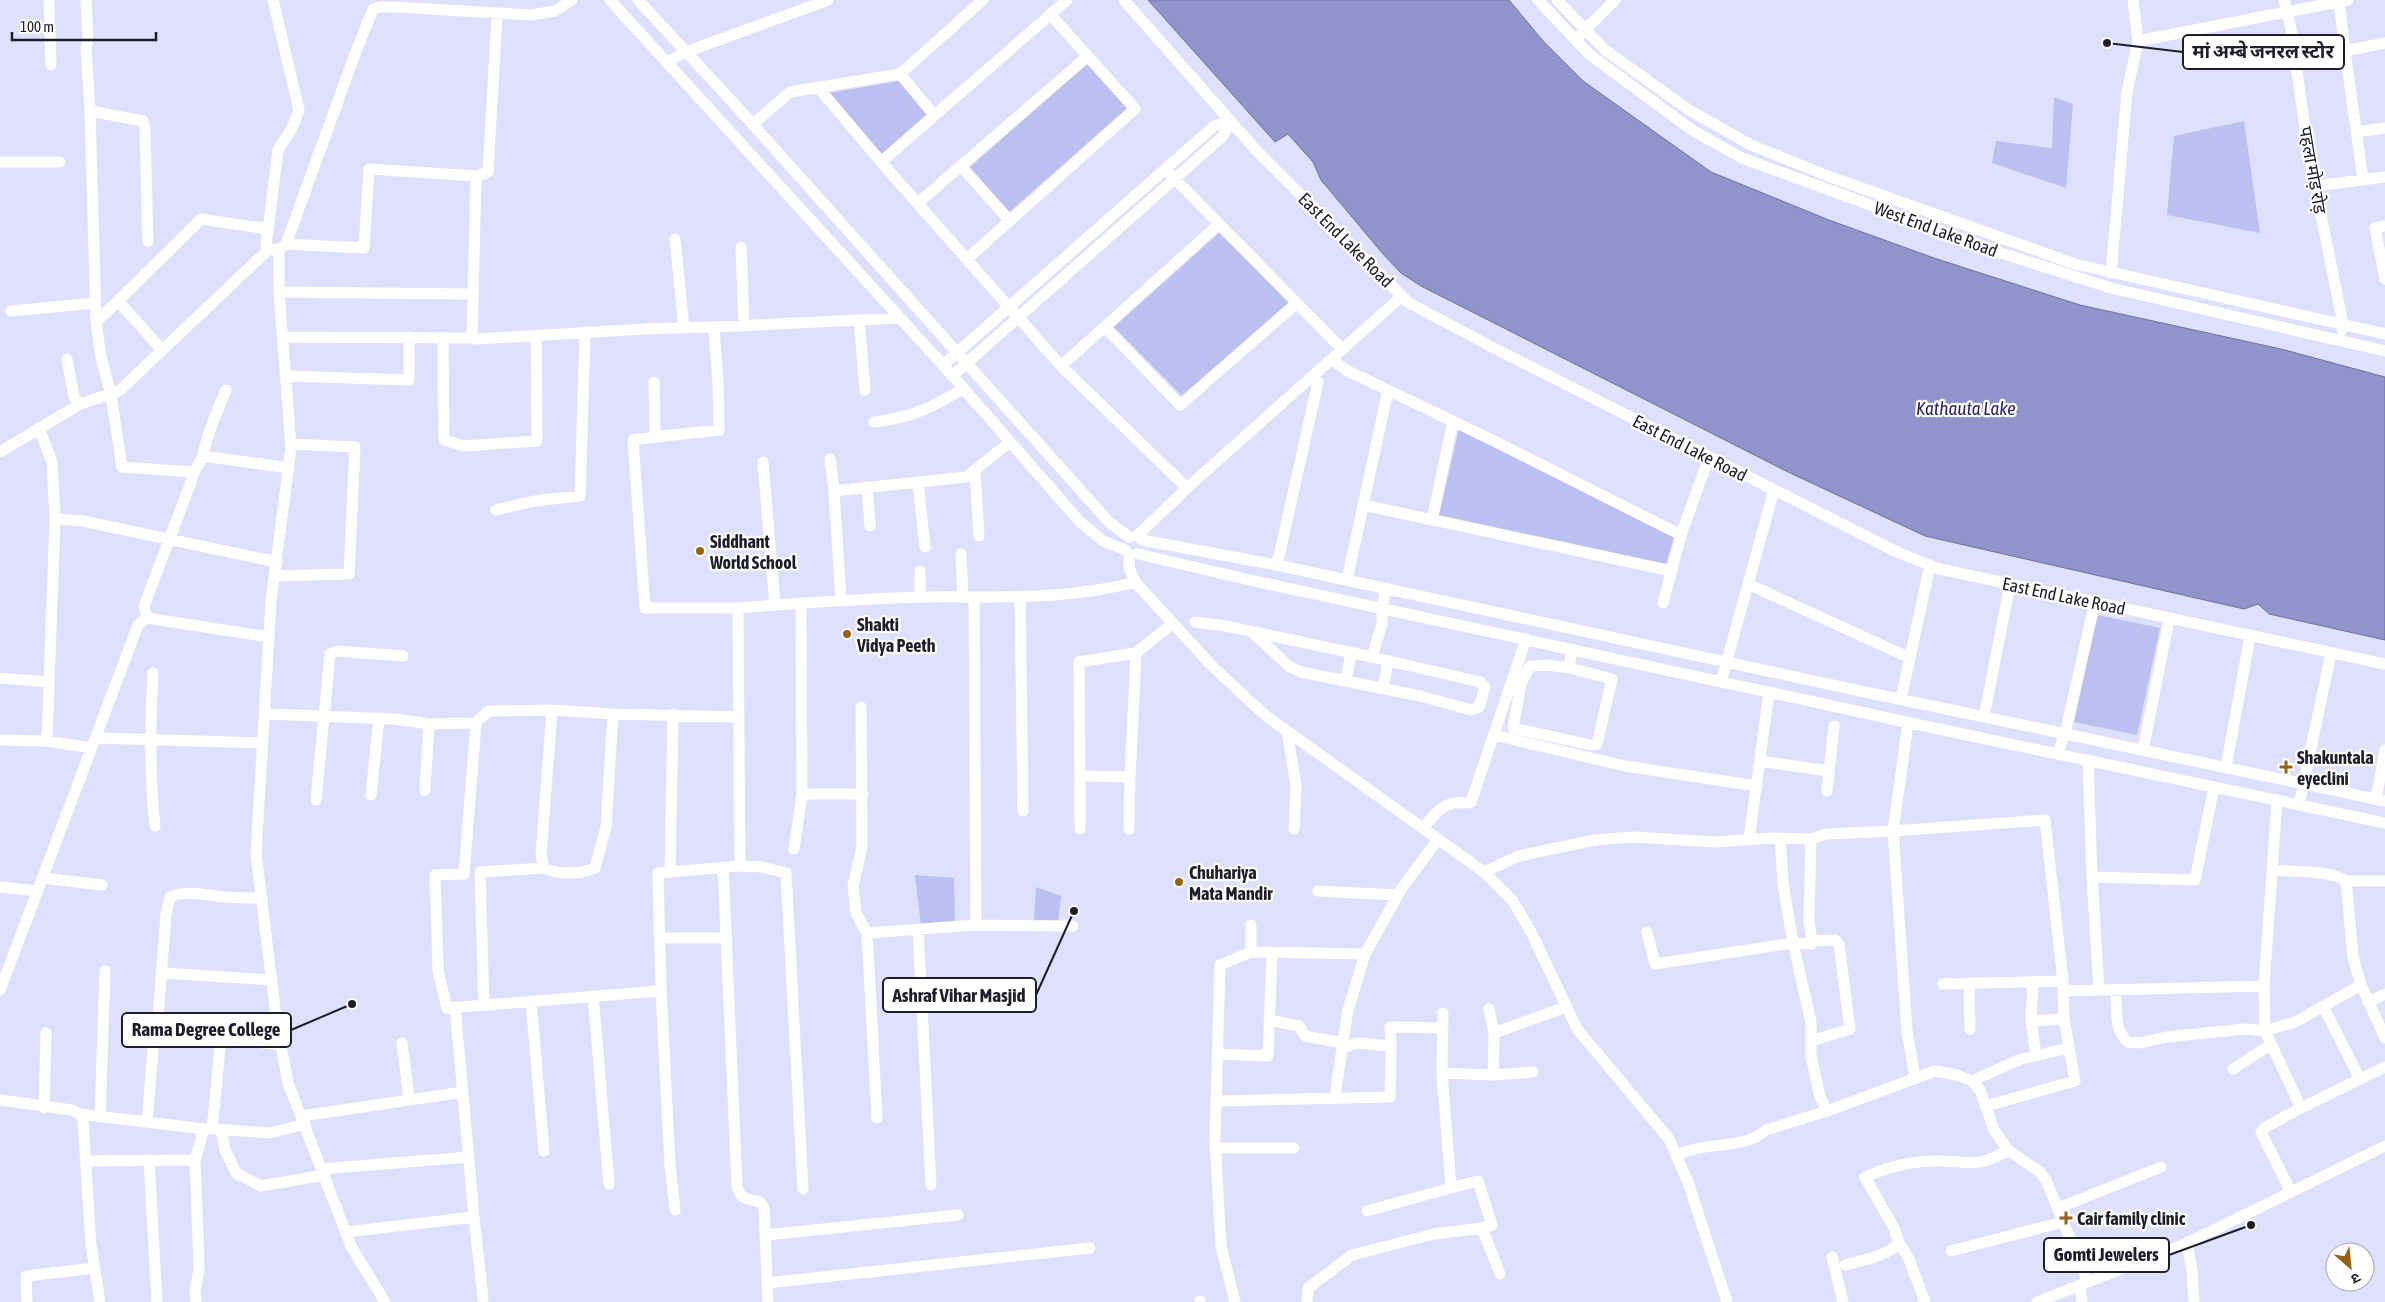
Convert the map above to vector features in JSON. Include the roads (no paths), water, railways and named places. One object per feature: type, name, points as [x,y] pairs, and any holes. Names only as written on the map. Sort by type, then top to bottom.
[{"type":"street","points":[[48,0],[50,65]]},
{"type":"street","points":[[86,0],[96,322],[101,358],[111,395],[122,467],[192,472]]},
{"type":"street","points":[[273,0],[299,110],[292,128],[278,150],[266,245],[278,248],[364,248],[369,169],[477,176],[488,172],[498,14]]},
{"type":"street","points":[[385,1302],[351,1246],[288,1083],[272,980],[256,840],[269,637],[291,444],[278,248],[375,5],[380,7],[498,14],[544,14],[555,11],[572,0]]},
{"type":"street","points":[[610,0],[943,365],[1080,522],[1103,542],[1131,553],[1382,613],[1526,639],[2058,754],[2385,822]]},
{"type":"street","points":[[638,0],[753,124],[1109,522],[1136,538],[1144,547],[1131,553]]},
{"type":"street","points":[[666,62],[686,52],[828,0]]},
{"type":"street","points":[[753,124],[790,92],[900,74],[983,0]]},
{"type":"street","points":[[881,162],[1067,0]]},
{"type":"street","name":"East End Lake Road","points":[[1124,0],[1255,149],[1409,303],[1494,348],[1899,553],[1930,565],[2010,584],[2385,664]]},
{"type":"street","name":"West End Lake Road","points":[[1538,0],[1589,54],[1686,125],[1742,158],[2001,253],[2111,288],[2385,351]]},
{"type":"street","name":"West End Lake Road","points":[[1557,0],[1584,31],[1605,50],[1687,109],[1751,145],[1834,178],[2075,264],[2385,334]]},
{"type":"street","points":[[1575,40],[1615,0]]},
{"type":"street","points":[[2111,273],[2127,92],[2138,41],[2133,0]]},
{"type":"street","points":[[2138,41],[2285,6],[2344,1],[2345,51],[2363,180]]},
{"type":"street","name":"पहला मोड़ रोड़","points":[[2285,6],[2315,186],[2343,324],[2341,340]]},
{"type":"street","points":[[967,259],[1135,109],[1050,14]]},
{"type":"street","points":[[2345,51],[2385,43]]},
{"type":"street","points":[[918,203],[1088,56]]},
{"type":"street","points":[[900,74],[934,115]]},
{"type":"street","points":[[818,87],[881,162],[1061,366],[1187,488]]},
{"type":"street","points":[[90,110],[143,121],[145,128],[148,241]]},
{"type":"street","points":[[943,365],[958,354],[1214,126],[1231,121]]},
{"type":"street","points":[[952,376],[968,364],[1175,180],[1223,136],[1231,121]]},
{"type":"street","points":[[2356,132],[2385,128]]},
{"type":"street","points":[[0,162],[60,162]]},
{"type":"street","points":[[961,166],[1010,221]]},
{"type":"street","points":[[1165,170],[1342,349]]},
{"type":"street","points":[[472,338],[477,176]]},
{"type":"street","points":[[2315,186],[2385,177]]},
{"type":"street","points":[[96,322],[201,219],[268,229]]},
{"type":"street","points":[[1061,366],[1219,224]]},
{"type":"street","points":[[2384,273],[2376,228],[2385,226]]},
{"type":"street","points":[[676,240],[684,328]]},
{"type":"street","points":[[741,247],[744,326]]},
{"type":"street","points":[[0,452],[80,404],[119,391],[162,350],[278,248]]},
{"type":"street","points":[[280,292],[472,294]]},
{"type":"street","points":[[1402,296],[1187,488],[1136,538],[1124,543],[1131,553],[1129,567],[1135,582],[1172,623],[1213,667],[1266,716],[1484,872],[1513,901],[1532,934],[1577,1030],[1650,1114],[1669,1139],[1688,1182],[1727,1302]]},
{"type":"street","points":[[118,301],[162,350]]},
{"type":"street","points":[[1106,326],[1180,405],[1297,302]]},
{"type":"street","points":[[12,311],[95,303]]},
{"type":"street","points":[[283,337],[478,339],[585,332],[899,318]]},
{"type":"street","points":[[860,320],[865,390]]},
{"type":"street","points":[[714,327],[719,430],[633,440],[644,608],[738,608],[920,597],[1020,597],[1104,590],[1135,582]]},
{"type":"street","points":[[496,510],[534,502],[580,496],[585,332]]},
{"type":"street","points":[[443,338],[444,440],[464,446],[537,441],[536,336]]},
{"type":"street","points":[[286,376],[409,380],[409,337]]},
{"type":"street","points":[[67,359],[74,397],[80,404]]},
{"type":"street","points":[[1331,359],[1346,370],[1454,421],[1681,535]]},
{"type":"street","points":[[1277,565],[1318,382],[1312,376]]},
{"type":"street","points":[[654,382],[655,437]]},
{"type":"street","points":[[874,422],[899,419],[922,412],[963,389]]},
{"type":"street","points":[[147,618],[144,606],[191,482],[192,472],[203,456],[204,446],[226,390]]},
{"type":"street","points":[[1346,580],[1388,390]]},
{"type":"street","points":[[1432,520],[1454,421]]},
{"type":"street","points":[[39,428],[52,462],[55,519],[47,741]]},
{"type":"street","points":[[834,490],[966,477],[1010,442]]},
{"type":"street","points":[[275,576],[349,574],[356,447],[291,444]]},
{"type":"street","points":[[203,456],[288,468]]},
{"type":"street","points":[[1664,602],[1681,535],[1710,457]]},
{"type":"street","points":[[830,459],[834,490],[841,602]]},
{"type":"street","points":[[763,462],[775,605]]},
{"type":"street","points":[[975,471],[980,536]]},
{"type":"street","points":[[918,482],[925,547]]},
{"type":"street","points":[[867,487],[870,526]]},
{"type":"street","points":[[1721,682],[1774,490]]},
{"type":"street","points":[[1363,505],[1672,572]]},
{"type":"street","points":[[55,519],[83,521],[277,562]]},
{"type":"street","points":[[1136,538],[1277,565],[2381,800],[2385,750]]},
{"type":"street","points":[[961,554],[968,597],[976,925]]},
{"type":"street","points":[[1901,699],[1930,565]]},
{"type":"street","points":[[920,571],[920,597]]},
{"type":"street","points":[[1748,584],[1910,658]]},
{"type":"street","points":[[1984,717],[2010,584]]},
{"type":"street","points":[[1372,657],[1378,636],[1386,588]]},
{"type":"street","points":[[1020,597],[1022,811]]},
{"type":"street","points":[[2058,754],[2065,734],[2095,602]]},
{"type":"street","points":[[794,849],[802,794],[801,604]]},
{"type":"street","points":[[738,608],[740,866]]},
{"type":"street","points":[[0,988],[44,878],[138,624],[147,618],[269,637]]},
{"type":"street","points":[[2143,750],[2169,618]]},
{"type":"street","points":[[1195,622],[1253,633],[1372,657],[1480,682],[1485,687],[1479,707],[1471,710],[1420,696],[1301,672],[1290,667],[1253,633]]},
{"type":"street","points":[[1080,829],[1078,662],[1136,653],[1172,623]]},
{"type":"street","points":[[2226,768],[2250,636]]},
{"type":"street","points":[[1423,828],[1445,806],[1456,802],[1463,804],[1472,802],[1526,639]]},
{"type":"street","points":[[1569,668],[1572,649]]},
{"type":"street","points":[[316,800],[330,654],[338,651],[403,656]]},
{"type":"street","points":[[1129,828],[1136,653]]},
{"type":"street","points":[[1346,680],[1351,653]]},
{"type":"street","points":[[2299,804],[2331,653]]},
{"type":"street","points":[[1383,688],[1388,661]]},
{"type":"street","points":[[1547,664],[1569,668],[1612,679],[1597,744],[1591,745],[1513,728],[1521,683],[1530,666],[1547,664]]},
{"type":"street","points":[[153,673],[149,740],[155,826]]},
{"type":"street","points":[[0,678],[48,682]]},
{"type":"street","points":[[1750,839],[1769,692]]},
{"type":"street","points":[[861,707],[862,847],[853,886],[856,913],[867,933],[878,1118]]},
{"type":"street","points":[[464,874],[476,723],[488,711],[552,710],[613,714],[739,717]]},
{"type":"street","points":[[544,868],[541,855],[552,710]]},
{"type":"street","points":[[264,714],[379,718],[429,724],[476,723]]},
{"type":"street","points":[[613,714],[606,827],[595,868],[587,872],[551,872],[544,868],[464,874],[435,874],[438,971],[447,1008],[661,991]]},
{"type":"street","points":[[670,872],[673,714]]},
{"type":"street","points":[[371,795],[379,718]]},
{"type":"street","points":[[1908,722],[1893,831],[1907,1031],[1914,1078]]},
{"type":"street","points":[[425,790],[429,724]]},
{"type":"street","points":[[1827,791],[1834,726]]},
{"type":"street","points":[[1287,731],[1296,786],[1294,829]]},
{"type":"street","points":[[1494,735],[1625,766],[1757,786]]},
{"type":"street","points":[[0,740],[93,743],[149,740],[262,743]]},
{"type":"street","points":[[2088,760],[2092,877],[2099,991]]},
{"type":"street","points":[[1760,761],[1829,771]]},
{"type":"street","points":[[1080,776],[1130,777]]},
{"type":"street","points":[[2092,877],[2195,880],[2214,787]]},
{"type":"street","points":[[802,794],[863,794]]},
{"type":"street","points":[[2277,800],[2264,986],[2265,1031],[2301,1108]]},
{"type":"street","points":[[1484,872],[1519,856],[1595,840],[1633,837],[1715,842],[1780,838],[1811,839],[1826,834],[2045,820],[2064,986],[2064,1019],[2075,1081],[1986,1106]]},
{"type":"street","points":[[1780,838],[1785,901],[1811,1022],[1811,1056],[1820,1097],[1827,1111]]},
{"type":"street","points":[[1335,1097],[1348,1010],[1365,954],[1398,895],[1438,839]]},
{"type":"street","points":[[1811,839],[1809,905],[1812,941]]},
{"type":"street","points":[[675,1210],[670,1165],[661,991],[658,873],[740,866],[762,867],[786,873],[803,1190]]},
{"type":"street","points":[[723,867],[736,1186],[742,1198],[760,1202],[764,1208],[768,1302]]},
{"type":"street","points":[[2272,870],[2330,875],[2341,877],[2346,881],[2385,881]]},
{"type":"street","points":[[480,872],[484,1005]]},
{"type":"street","points":[[44,878],[102,885]]},
{"type":"street","points":[[2346,881],[2353,957],[2361,985],[2385,1038]]},
{"type":"street","points":[[0,887],[38,891]]},
{"type":"street","points":[[1318,891],[1398,895]]},
{"type":"street","points":[[147,1122],[154,1037],[157,1031],[166,914],[170,897],[176,894],[194,894],[228,898],[262,898]]},
{"type":"street","points":[[867,933],[976,925],[1073,926]]},
{"type":"street","points":[[1251,925],[1251,952]]},
{"type":"street","points":[[918,929],[931,1185]]},
{"type":"street","points":[[1648,932],[1654,964],[1793,943],[1811,944],[1812,941],[1835,940],[1839,944],[1850,1029],[1811,1041]]},
{"type":"street","points":[[660,938],[727,938]]},
{"type":"street","points":[[1235,1302],[1221,1246],[1216,1148],[1220,965],[1251,952],[1365,954]]},
{"type":"street","points":[[1217,1054],[1268,1056],[1272,953]]},
{"type":"street","points":[[100,1116],[105,972]]},
{"type":"street","points":[[162,972],[272,980]]},
{"type":"street","points":[[1943,984],[2033,982],[2099,991],[2264,986]]},
{"type":"street","points":[[2033,982],[2031,1021],[2036,1056]]},
{"type":"street","points":[[1969,983],[1970,1029]]},
{"type":"street","points":[[2116,990],[2117,1021],[2120,1034],[2128,1042],[2140,1043],[2166,1037],[2245,1029],[2265,1031],[2295,1022],[2361,985]]},
{"type":"street","points":[[2368,1002],[2385,994]]},
{"type":"street","points":[[593,996],[609,1184]]},
{"type":"street","points":[[531,1001],[544,1150]]},
{"type":"street","points":[[2323,1006],[2360,1079]]},
{"type":"street","points":[[455,1007],[483,1298]]},
{"type":"street","points":[[1494,1033],[1566,1007]]},
{"type":"street","points":[[1489,1009],[1494,1033],[1493,1075]]},
{"type":"street","points":[[1443,1013],[1442,1073],[1451,1188]]},
{"type":"street","points":[[2031,1021],[2064,1019]]},
{"type":"street","points":[[1269,1020],[1299,1026],[1305,1036],[1342,1045],[1357,1043],[1391,1046]]},
{"type":"street","points":[[1216,1101],[1390,1097],[1390,1027],[1443,1028]]},
{"type":"street","points":[[44,1108],[46,1033]]},
{"type":"street","points":[[154,1037],[221,1038],[281,1045]]},
{"type":"street","points":[[196,1302],[195,1290],[199,1269],[195,1160],[213,1129],[221,1038]]},
{"type":"street","points":[[402,1043],[410,1099]]},
{"type":"street","points":[[2232,1069],[2270,1045]]},
{"type":"street","points":[[1972,1081],[2018,1060],[2068,1048]]},
{"type":"street","points":[[2291,1192],[2261,1132],[2264,1128],[2385,1067]]},
{"type":"street","points":[[1676,1156],[1686,1151],[1706,1146],[1743,1143],[1779,1125],[1846,1105],[1935,1071],[1972,1081],[1980,1090],[1994,1130],[2008,1150],[2040,1172],[2058,1208],[2084,1284],[2082,1302]]},
{"type":"street","points":[[1442,1073],[1493,1075],[1533,1072]]},
{"type":"street","points":[[0,1100],[44,1108],[72,1110],[80,1114],[213,1129],[270,1133],[303,1120],[410,1099],[463,1092]]},
{"type":"street","points":[[80,1114],[83,1120],[91,1245],[100,1302]]},
{"type":"street","points":[[213,1129],[236,1173],[261,1186],[324,1172],[468,1157]]},
{"type":"street","points":[[2037,1302],[2187,1243],[2385,1146]]},
{"type":"street","points":[[1216,1148],[1294,1148]]},
{"type":"street","points":[[1925,1302],[1909,1259],[1865,1176],[1889,1166],[1936,1161],[1972,1163],[1992,1160],[2008,1150]]},
{"type":"street","points":[[149,1160],[157,1302]]},
{"type":"street","points":[[86,1161],[195,1160]]},
{"type":"street","points":[[2058,1208],[2161,1167]]},
{"type":"street","points":[[1307,1302],[1308,1288],[1352,1255],[1434,1234],[1492,1225],[1478,1180],[1367,1212]]},
{"type":"street","points":[[766,1234],[958,1215]]},
{"type":"street","points":[[346,1232],[474,1217]]},
{"type":"street","points":[[1951,1251],[2063,1222]]},
{"type":"street","points":[[1482,1228],[1500,1274]]},
{"type":"street","points":[[1845,1265],[1877,1256],[1896,1247],[1899,1243]]},
{"type":"street","points":[[2187,1243],[2192,1270],[2194,1302]]},
{"type":"street","points":[[767,1283],[1090,1248]]},
{"type":"street","points":[[1832,1257],[1843,1302]]},
{"type":"street","points":[[27,1302],[26,1276],[95,1268]]},
{"type":"water","name":"Kathauta Lake","points":[[1148,0],[1509,0],[1543,41],[1583,81],[1711,172],[1829,220],[1934,258],[2080,305],[2281,349],[2385,377],[2385,640],[2269,614],[2258,604],[2244,609],[1925,536],[1788,472],[1421,286],[1401,273],[1383,254],[1321,180],[1313,162],[1288,134],[1275,142]]},
{"type":"place","name":"मां अम्बे जनरल स्टोर","points":[[2107,43]]},
{"type":"place","name":"Siddhant World School","points":[[700,551]]},
{"type":"place","name":"Shakti Vidya Peeth","points":[[847,634]]},
{"type":"place","name":"Shakuntala eyeclini","points":[[2286,767]]},
{"type":"place","name":"Chuhariya Mata Mandir","points":[[1179,882]]},
{"type":"place","name":"Ashraf Vihar Masjid","points":[[1074,911]]},
{"type":"place","name":"Rama Degree College","points":[[352,1004]]},
{"type":"place","name":"Cair family clinic","points":[[2066,1218]]},
{"type":"place","name":"Gomti Jewelers","points":[[2251,1225]]}]
